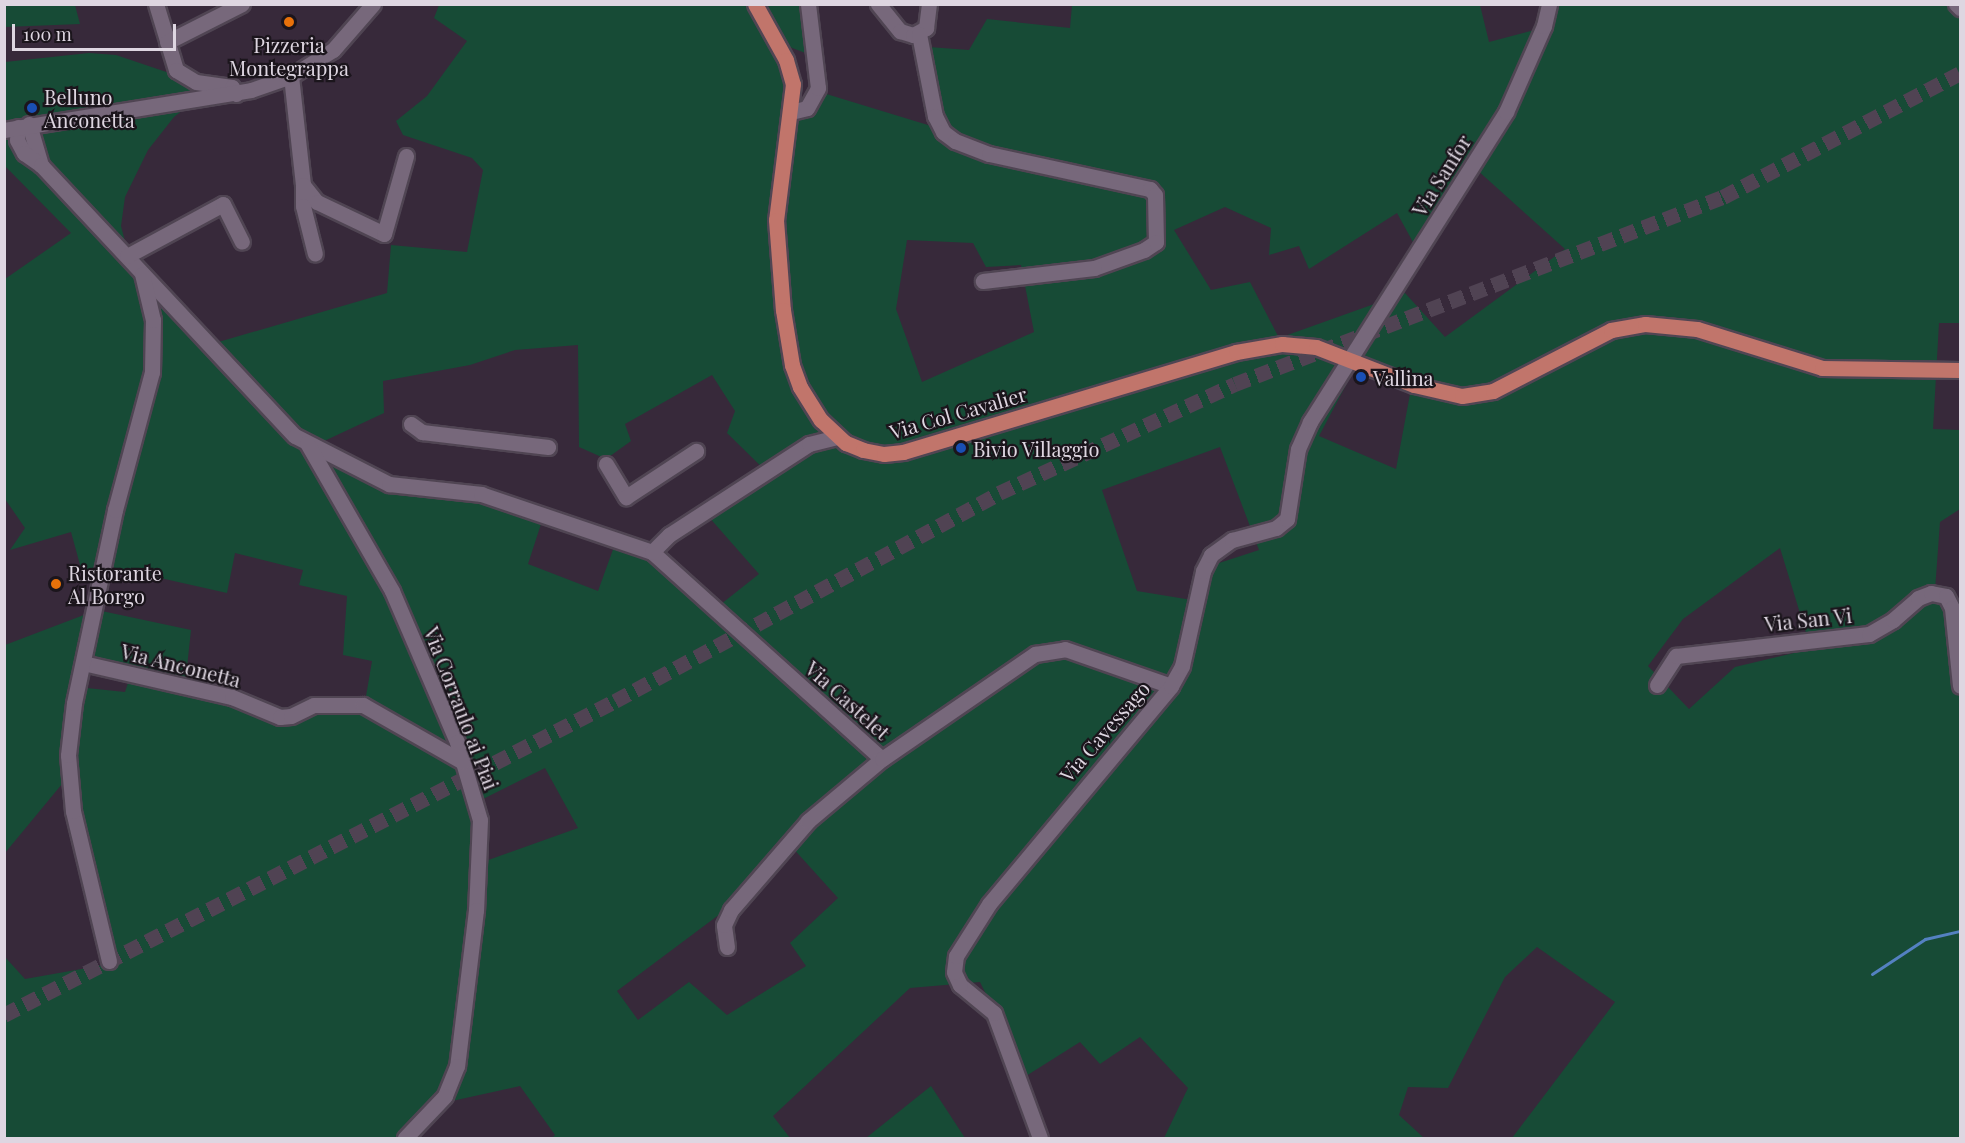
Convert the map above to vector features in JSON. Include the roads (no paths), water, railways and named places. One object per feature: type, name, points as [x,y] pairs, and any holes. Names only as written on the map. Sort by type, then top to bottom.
[{"type":"main road","name":"Via Col Cavalier","points":[[755,4],[790,68],[791,112],[776,220],[783,310],[800,387],[838,437],[863,450],[893,454],[1257,347],[1316,347],[1429,390],[1477,395],[1510,384],[1611,330],[1663,323],[1704,331],[1822,368],[1960,370]]},
{"type":"street","points":[[156,4],[174,65],[182,76],[196,82],[229,86],[236,94]]},
{"type":"street","points":[[167,42],[242,4]]},
{"type":"street","points":[[17,127],[236,94],[291,76],[333,50],[373,4]]},
{"type":"street","points":[[791,112],[807,108],[818,88],[808,4]]},
{"type":"street","points":[[878,4],[900,31],[919,34]]},
{"type":"street","points":[[919,34],[928,24],[929,4]]},
{"type":"street","name":"Via Sanfor","points":[[1351,360],[1506,112],[1544,26],[1549,4]]},
{"type":"street","points":[[1956,4],[1960,9]]},
{"type":"street","points":[[919,34],[935,116],[943,132],[955,141],[989,154],[1150,189],[1155,195],[1156,242],[1144,250],[1094,268],[983,281]]},
{"type":"street","points":[[291,76],[303,185],[303,206],[315,254]]},
{"type":"street","points":[[17,127],[37,142],[40,165],[295,436],[307,443]]},
{"type":"street","points":[[303,185],[317,202],[384,234],[406,156]]},
{"type":"street","points":[[127,256],[223,204],[242,242]]},
{"type":"street","points":[[110,961],[69,791],[69,736],[115,510],[152,372],[153,321],[141,272]]},
{"type":"street","name":"Via Cavessago","points":[[1040,1138],[994,1013],[960,985],[954,972],[956,956],[989,904],[1171,686],[1187,647],[1203,571],[1211,555],[1232,540],[1276,528],[1287,519],[1304,435],[1351,360]]},
{"type":"street","points":[[411,424],[422,432],[548,447]]},
{"type":"street","points":[[651,552],[669,535],[809,444],[838,437]]},
{"type":"street","name":"Via Castelet","points":[[307,443],[389,484],[481,494],[651,552],[882,759],[808,822],[731,910],[724,925],[727,947]]},
{"type":"street","name":"Via Corraulo ai Piai","points":[[307,443],[392,591],[464,762],[477,804],[480,841],[460,1053],[451,1087],[405,1138]]},
{"type":"street","points":[[606,464],[626,496],[696,450]]},
{"type":"street","name":"Via San Vi","points":[[1657,685],[1676,656],[1869,634],[1893,620],[1918,598],[1931,593],[1946,596],[1952,608],[1960,686]]},
{"type":"street","points":[[882,759],[1035,654],[1065,649],[1171,686]]},
{"type":"street","name":"Via Anconetta","points":[[83,663],[232,697],[280,717],[318,704],[363,705],[464,762]]},
{"type":"waterway","points":[[1872,974],[1925,939],[1960,931]]},
{"type":"tunnel","points":[[4,1015],[615,701],[999,493],[1235,384],[1723,197],[1960,73]]},
{"type":"place","name":"Pizzeria Montegrappa","points":[[289,22]]},
{"type":"place","name":"Belluno Anconetta","points":[[32,108]]},
{"type":"place","name":"Vallina","points":[[1361,377]]},
{"type":"place","name":"Bivio Villaggio","points":[[961,448]]},
{"type":"place","name":"Ristorante Al Borgo","points":[[56,584]]}]
